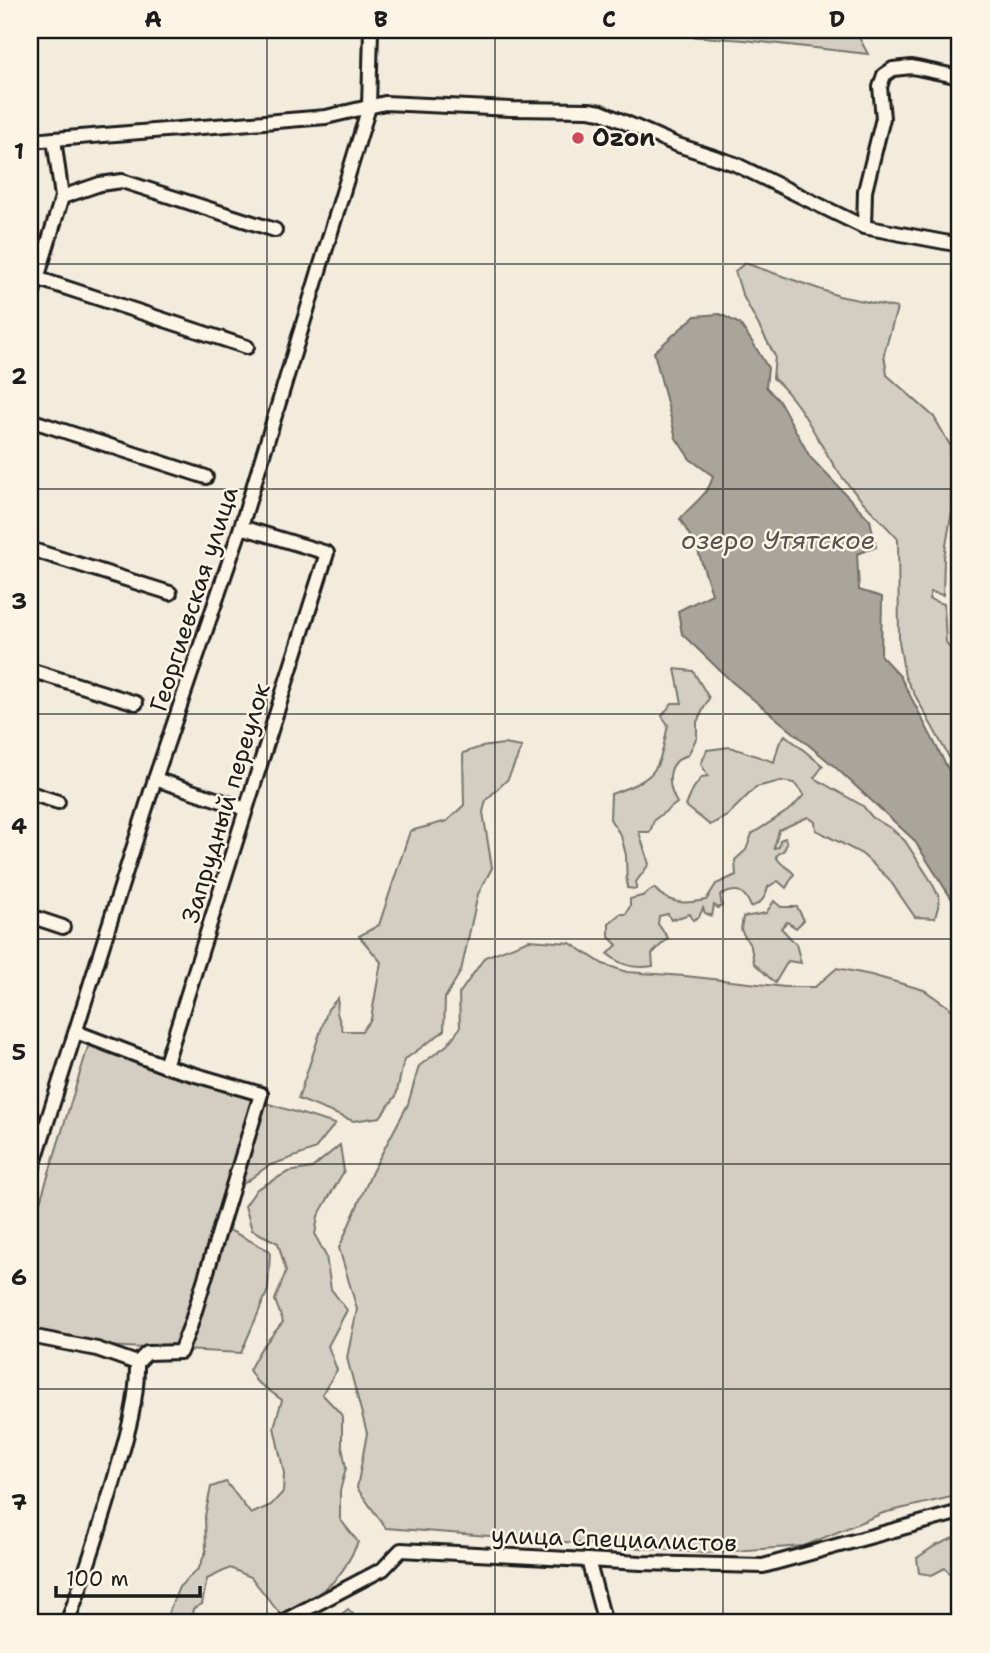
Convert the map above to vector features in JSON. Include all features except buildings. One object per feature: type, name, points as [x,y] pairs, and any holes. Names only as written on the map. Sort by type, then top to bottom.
[{"type":"street","name":"Георгиевская улица","points":[[30,1176],[156,779],[241,527],[369,107],[371,30]]},
{"type":"street","points":[[864,227],[865,191],[883,118],[880,87],[884,75],[893,69],[912,67],[960,77]]},
{"type":"street","points":[[30,141],[326,117],[385,103],[601,112],[675,144],[735,164],[864,227],[960,245]]},
{"type":"street","points":[[30,302],[33,278],[62,197],[54,139]]},
{"type":"street","points":[[62,197],[100,184],[122,181],[275,230]]},
{"type":"street","points":[[33,278],[247,347]]},
{"type":"street","points":[[30,420],[206,477]]},
{"type":"street","name":"Запрудный переулок","points":[[165,1066],[327,553],[241,527]]},
{"type":"street","points":[[30,549],[170,593]]},
{"type":"street","points":[[30,670],[136,703]]},
{"type":"street","points":[[156,779],[246,809]]},
{"type":"street","points":[[30,793],[58,802]]},
{"type":"street","points":[[30,916],[63,927]]},
{"type":"street","points":[[76,1032],[165,1066],[261,1094],[191,1324],[180,1352],[147,1353],[136,1363]]},
{"type":"street","points":[[30,1336],[97,1349],[136,1363]]},
{"type":"street","points":[[67,1623],[91,1557],[125,1443],[138,1386],[136,1363]]},
{"type":"street","name":"улица Специалистов","points":[[280,1623],[383,1569],[401,1550],[763,1566],[960,1512]]},
{"type":"street","points":[[588,1560],[605,1623]]},
{"type":"shaded area","points":[[674,30],[855,30],[868,54],[674,35]]},
{"type":"shaded area","points":[[745,263],[839,296],[897,308],[884,354],[887,375],[934,417],[950,445],[952,511],[944,557],[943,595],[931,592],[929,599],[944,604],[946,642],[960,663],[960,777],[905,677],[899,641],[898,539],[844,479],[801,410],[773,378],[775,356],[742,294],[735,271]]},
{"type":"shaded area","points":[[675,669],[693,671],[709,698],[697,722],[697,737],[688,755],[675,763],[670,775],[671,789],[677,803],[654,820],[650,832],[639,832],[649,864],[636,882],[636,889],[627,888],[626,855],[621,836],[610,819],[611,794],[638,783],[653,771],[658,763],[668,725],[662,716],[672,703],[682,703]]},
{"type":"shaded area","points":[[785,735],[823,766],[814,778],[863,806],[872,817],[905,841],[939,897],[935,918],[915,917],[888,878],[862,854],[816,830],[815,822],[808,817],[779,830],[774,848],[779,847],[780,840],[785,838],[787,844],[776,856],[794,874],[786,888],[778,881],[768,887],[760,902],[751,907],[743,893],[731,891],[720,895],[722,906],[718,908],[714,905],[712,916],[705,913],[703,908],[699,917],[693,920],[690,914],[671,920],[668,914],[659,916],[658,924],[668,938],[652,954],[653,966],[629,966],[613,958],[608,954],[617,945],[609,937],[609,923],[620,914],[626,914],[630,899],[642,896],[654,888],[666,898],[678,902],[706,900],[716,884],[736,875],[735,860],[746,850],[752,834],[792,808],[804,795],[794,783],[781,781],[756,787],[727,816],[710,825],[686,806],[693,789],[702,777],[708,776],[701,764],[707,750],[730,747],[774,762],[779,744]]},
{"type":"shaded area","points":[[504,744],[522,747],[508,779],[486,800],[483,812],[492,868],[478,894],[461,971],[445,998],[444,1031],[404,1060],[396,1096],[380,1117],[353,1121],[298,1099],[328,1009],[338,998],[337,1013],[343,1031],[362,1031],[371,1019],[381,962],[359,936],[379,925],[410,831],[447,821],[464,805],[463,753]]},
{"type":"shaded area","points":[[774,901],[781,907],[797,907],[804,920],[796,928],[787,922],[781,928],[796,944],[801,963],[788,961],[775,983],[754,963],[751,947],[741,930],[743,917],[766,913]]},
{"type":"shaded area","points":[[529,940],[570,943],[603,964],[627,972],[785,987],[815,987],[837,968],[924,990],[960,1015],[960,1495],[883,1513],[804,1546],[706,1553],[386,1528],[357,1488],[367,1433],[347,1358],[357,1309],[339,1248],[372,1172],[408,1104],[419,1066],[447,1045],[460,1028],[459,994],[485,957]]},
{"type":"shaded area","points":[[89,1044],[167,1073],[335,1124],[314,1150],[268,1166],[235,1190],[229,1230],[270,1251],[268,1290],[241,1353],[105,1346],[30,1329],[30,1234]]},
{"type":"shaded area","points":[[340,1145],[344,1171],[318,1216],[315,1235],[326,1256],[331,1289],[347,1310],[328,1346],[337,1370],[322,1394],[342,1415],[342,1446],[346,1468],[340,1491],[340,1519],[358,1542],[343,1570],[327,1587],[280,1614],[251,1577],[230,1568],[207,1579],[202,1604],[193,1609],[190,1623],[164,1623],[179,1587],[199,1568],[206,1551],[205,1516],[211,1487],[226,1482],[251,1514],[271,1505],[283,1492],[284,1473],[274,1427],[282,1400],[256,1381],[249,1370],[260,1350],[283,1322],[275,1300],[286,1271],[278,1243],[252,1230],[245,1206],[257,1189],[288,1172],[312,1168]]},
{"type":"shaded area","points":[[960,1535],[960,1581],[957,1582],[945,1568],[932,1575],[919,1573],[917,1558],[933,1547]]},
{"type":"shaded area","points":[[348,1609],[361,1623],[331,1623]]},
{"type":"water","name":"озеро Утятское","points":[[720,314],[740,324],[753,343],[768,368],[766,387],[780,402],[810,457],[870,520],[876,547],[857,554],[859,590],[882,597],[881,656],[900,676],[960,792],[960,912],[914,840],[834,766],[731,681],[682,634],[678,611],[712,594],[697,548],[680,519],[704,494],[713,476],[690,459],[676,438],[654,352],[695,316]]},
{"type":"place","name":"Ozon","points":[[578,138]]}]
